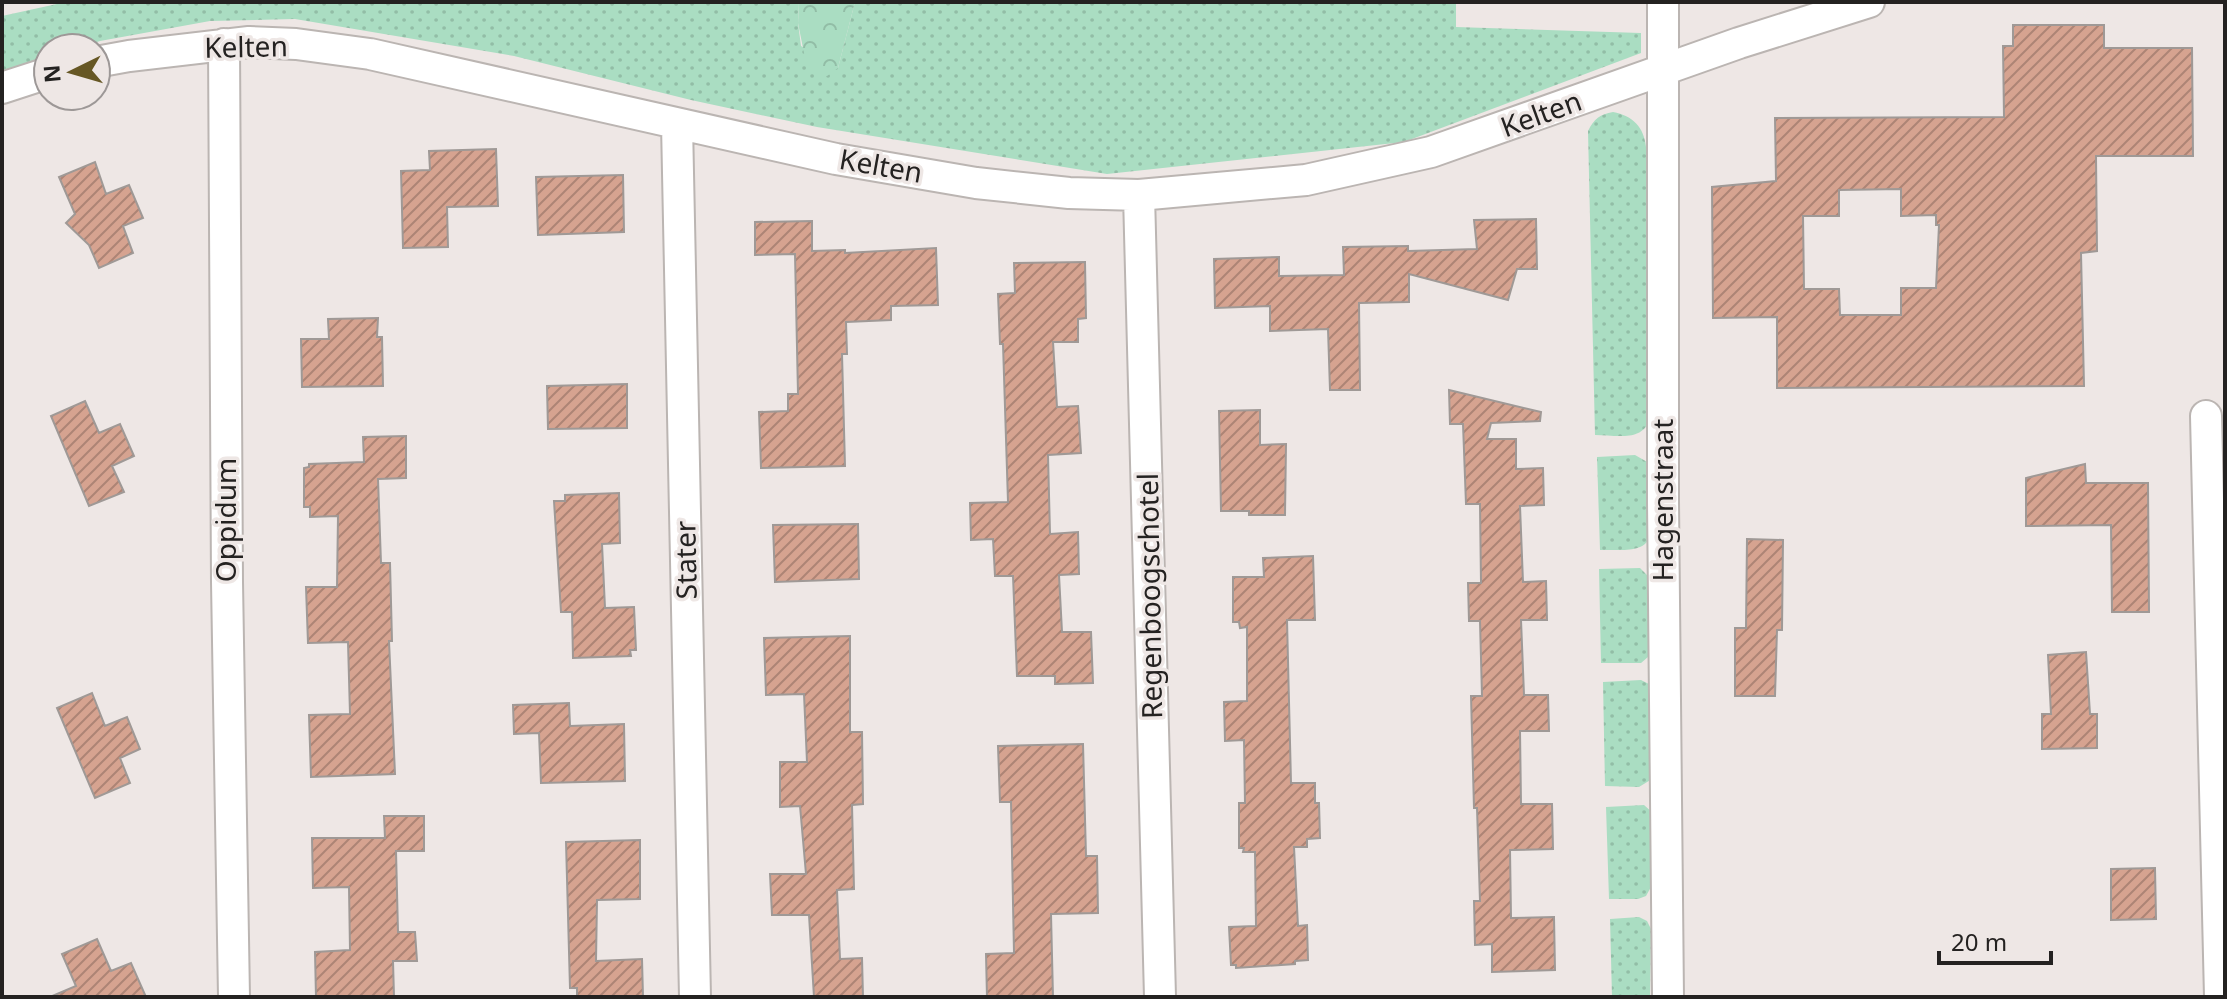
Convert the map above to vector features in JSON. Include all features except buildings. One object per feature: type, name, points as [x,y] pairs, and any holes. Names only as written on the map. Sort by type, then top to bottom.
[{"type":"street","name":"Hagenstraat","points":[[1663,2],[1668,997]]},
{"type":"street","name":"Kelten","points":[[112,60],[224,44],[296,44],[370,54],[836,159],[976,183],[1069,193],[1139,195],[1306,180],[1386,164],[1482,135],[1739,43],[1869,2]]},
{"type":"street","name":"Oppidum","points":[[224,44],[227,582],[234,997]]},
{"type":"street","points":[[2,88],[32,78]]},
{"type":"street","name":"Stater","points":[[677,124],[695,997]]},
{"type":"street","name":"Regenboogschotel","points":[[1139,195],[1160,997]]},
{"type":"street","points":[[2206,416],[2220,997]]},
{"type":"green space","points":[[66,2],[799,2],[801,46],[838,68],[855,2],[1456,2],[1456,27],[1641,33],[1641,53],[1404,142],[1107,174],[817,127],[691,100],[514,56],[295,19],[210,21],[112,39],[112,32],[32,32],[32,64],[2,74],[2,16]]},
{"type":"green space","points":[[799,2],[855,2],[838,68],[827,76],[817,75],[807,68],[798,23]]},
{"type":"green space","points":[[1613,112],[1626,116],[1636,124],[1643,134],[1646,147],[1649,421],[1634,435],[1619,436],[1595,435],[1588,131],[1598,118]]},
{"type":"green space","points":[[1635,455],[1649,463],[1651,535],[1643,546],[1637,548],[1600,550],[1597,457]]},
{"type":"green space","points":[[1640,568],[1653,581],[1655,651],[1641,663],[1601,663],[1599,569]]},
{"type":"green space","points":[[1641,680],[1651,685],[1652,779],[1639,787],[1605,786],[1603,682]]},
{"type":"green space","points":[[1644,805],[1654,814],[1651,887],[1646,896],[1638,899],[1609,899],[1606,807]]},
{"type":"green space","points":[[1639,917],[1647,921],[1651,929],[1650,997],[1612,997],[1610,919]]}]
